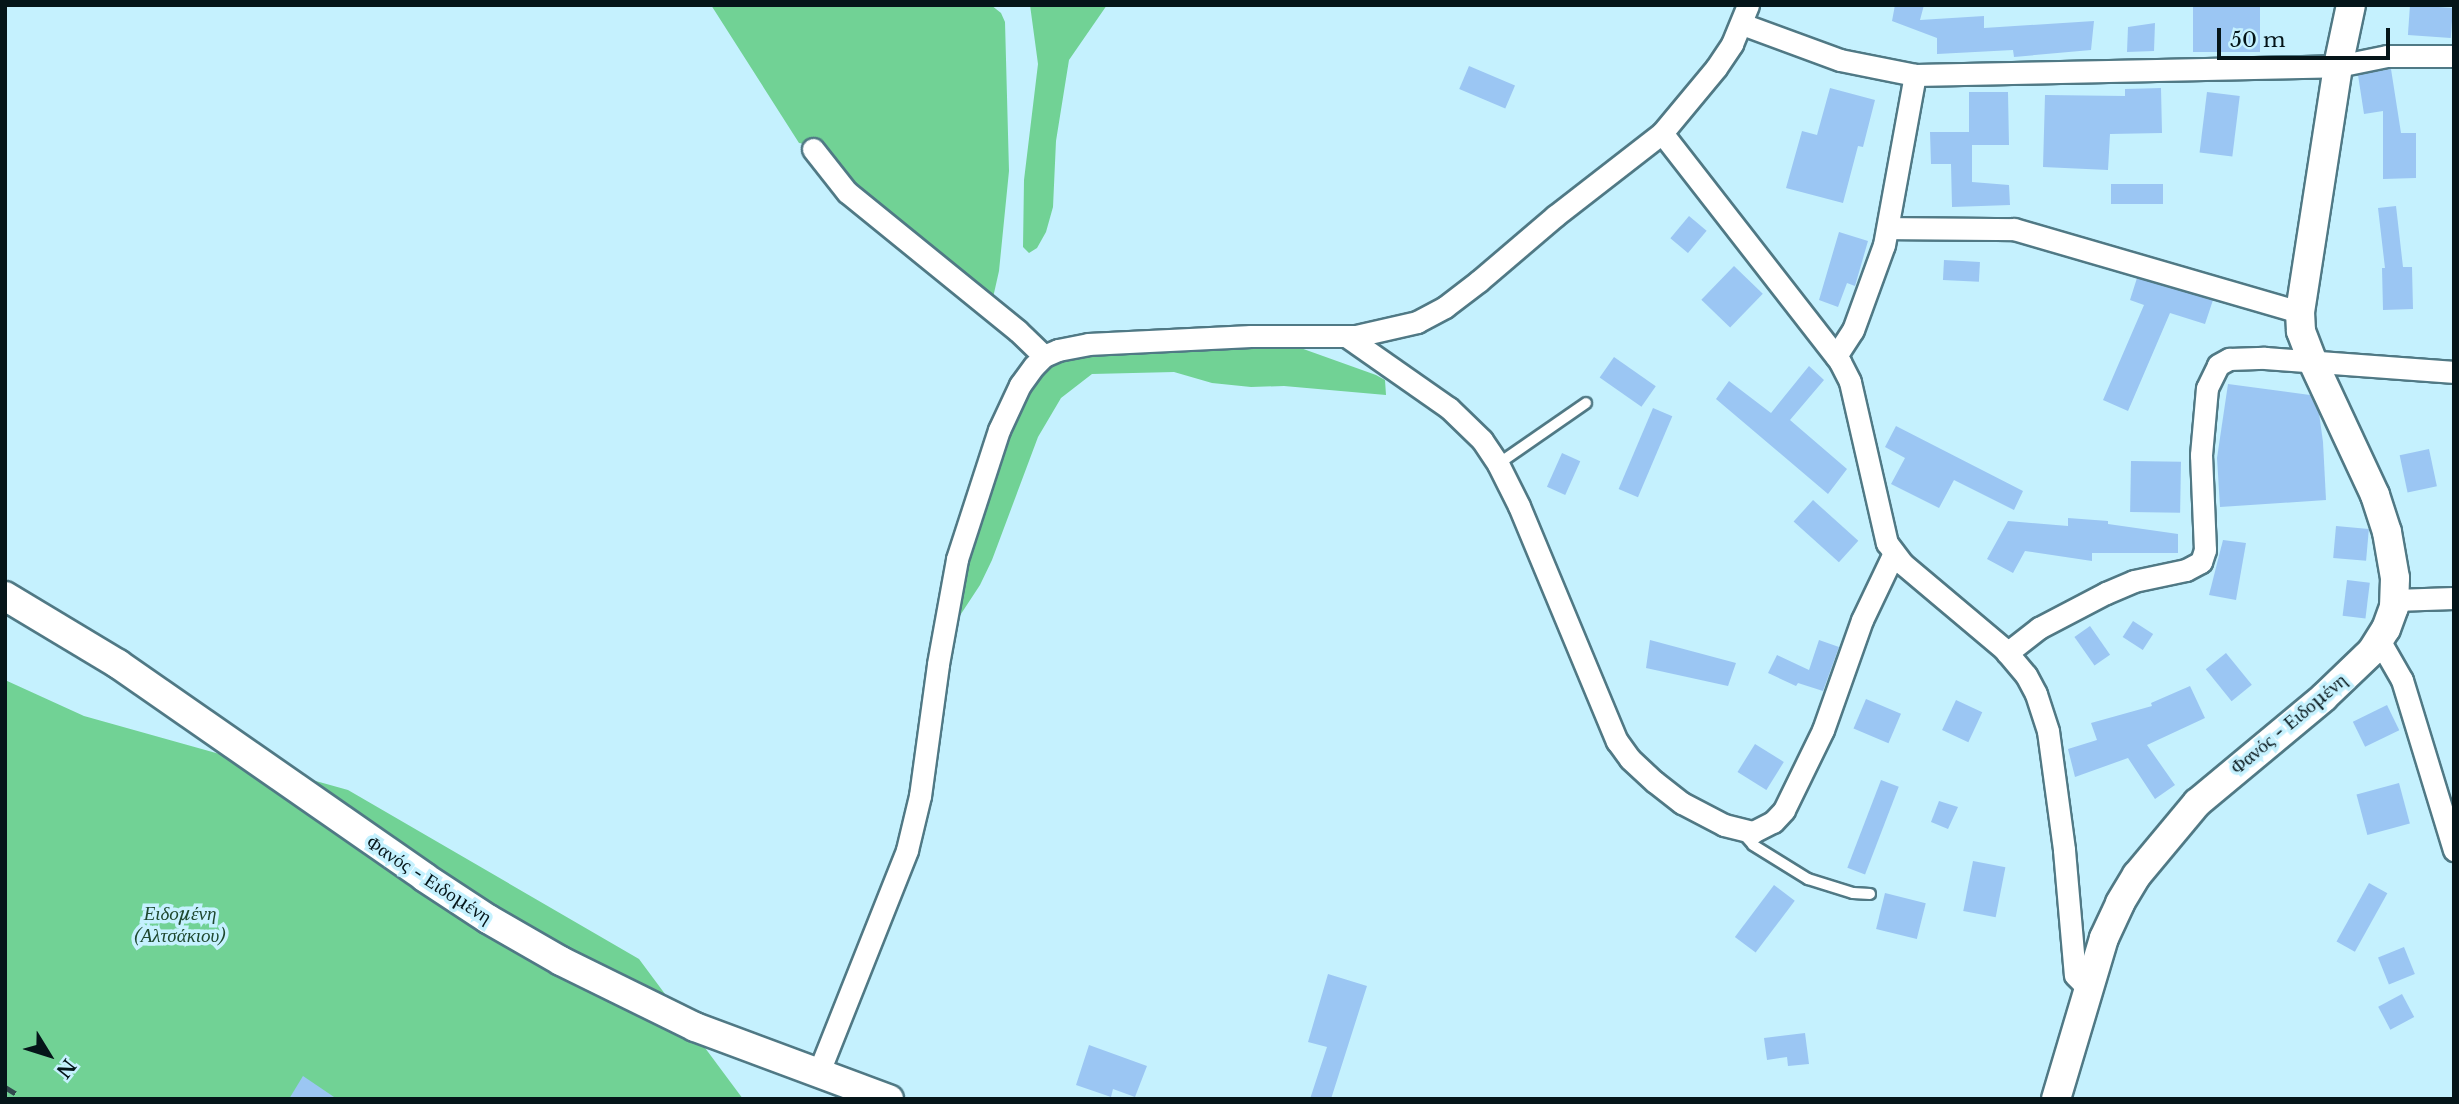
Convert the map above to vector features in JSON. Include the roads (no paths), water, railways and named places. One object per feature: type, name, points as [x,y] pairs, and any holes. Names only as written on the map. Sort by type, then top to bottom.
[{"type":"street","points":[[1888,228],[2014,229],[2300,321],[2338,66],[2351,5]]},
{"type":"street","points":[[818,1074],[881,919],[914,826],[948,604],[974,502],[1011,402],[1034,366],[1044,356],[1088,344],[1346,336],[1404,326],[1445,307],[1662,133],[1716,68],[1745,15],[1840,60],[1915,75],[2338,66],[2387,56],[2454,56]]},
{"type":"street","points":[[1836,356],[1853,330],[1888,228],[1915,75]]},
{"type":"street","points":[[1662,133],[1836,356],[1850,382],[1881,526],[1894,553],[1903,564],[2007,653],[2026,675],[2036,694],[2048,731],[2064,850],[2075,975],[2088,988]]},
{"type":"street","points":[[813,149],[847,192],[1018,331],[1044,356]]},
{"type":"street","name":"Φανός - Ειδομένη","points":[[2056,1099],[2088,988],[2120,903],[2168,836],[2197,803],[2351,672],[2386,629],[2394,600],[2395,578],[2387,532],[2358,458],[2312,360],[2300,321]]},
{"type":"street","points":[[1346,336],[1449,408],[1482,440],[1499,464],[1617,741],[1630,759],[1682,803],[1741,831],[1753,832],[1773,822],[1798,785],[1823,730],[1862,620],[1894,553]]},
{"type":"street","points":[[2007,653],[2039,628],[2106,593],[2150,577],[2186,570],[2201,562],[2205,550],[2201,455],[2207,388],[2211,374],[2229,359],[2312,360],[2454,372]]},
{"type":"street","name":"Φανός - Ειδομένη","points":[[5,597],[108,658],[293,789],[488,919],[617,991],[695,1027],[888,1099]]},
{"type":"street","points":[[2394,600],[2454,598]]},
{"type":"street","points":[[2379,640],[2402,680],[2454,850]]},
{"type":"lane","points":[[1499,464],[1586,403]]},
{"type":"lane","points":[[1741,831],[1753,845],[1808,879],[1828,887],[1870,894]]},
{"type":"railway","points":[[5,1087],[25,1099]]},
{"type":"park label","name":"Ειδομένη (Αλτσάκιου)","points":[[180,925]]}]
